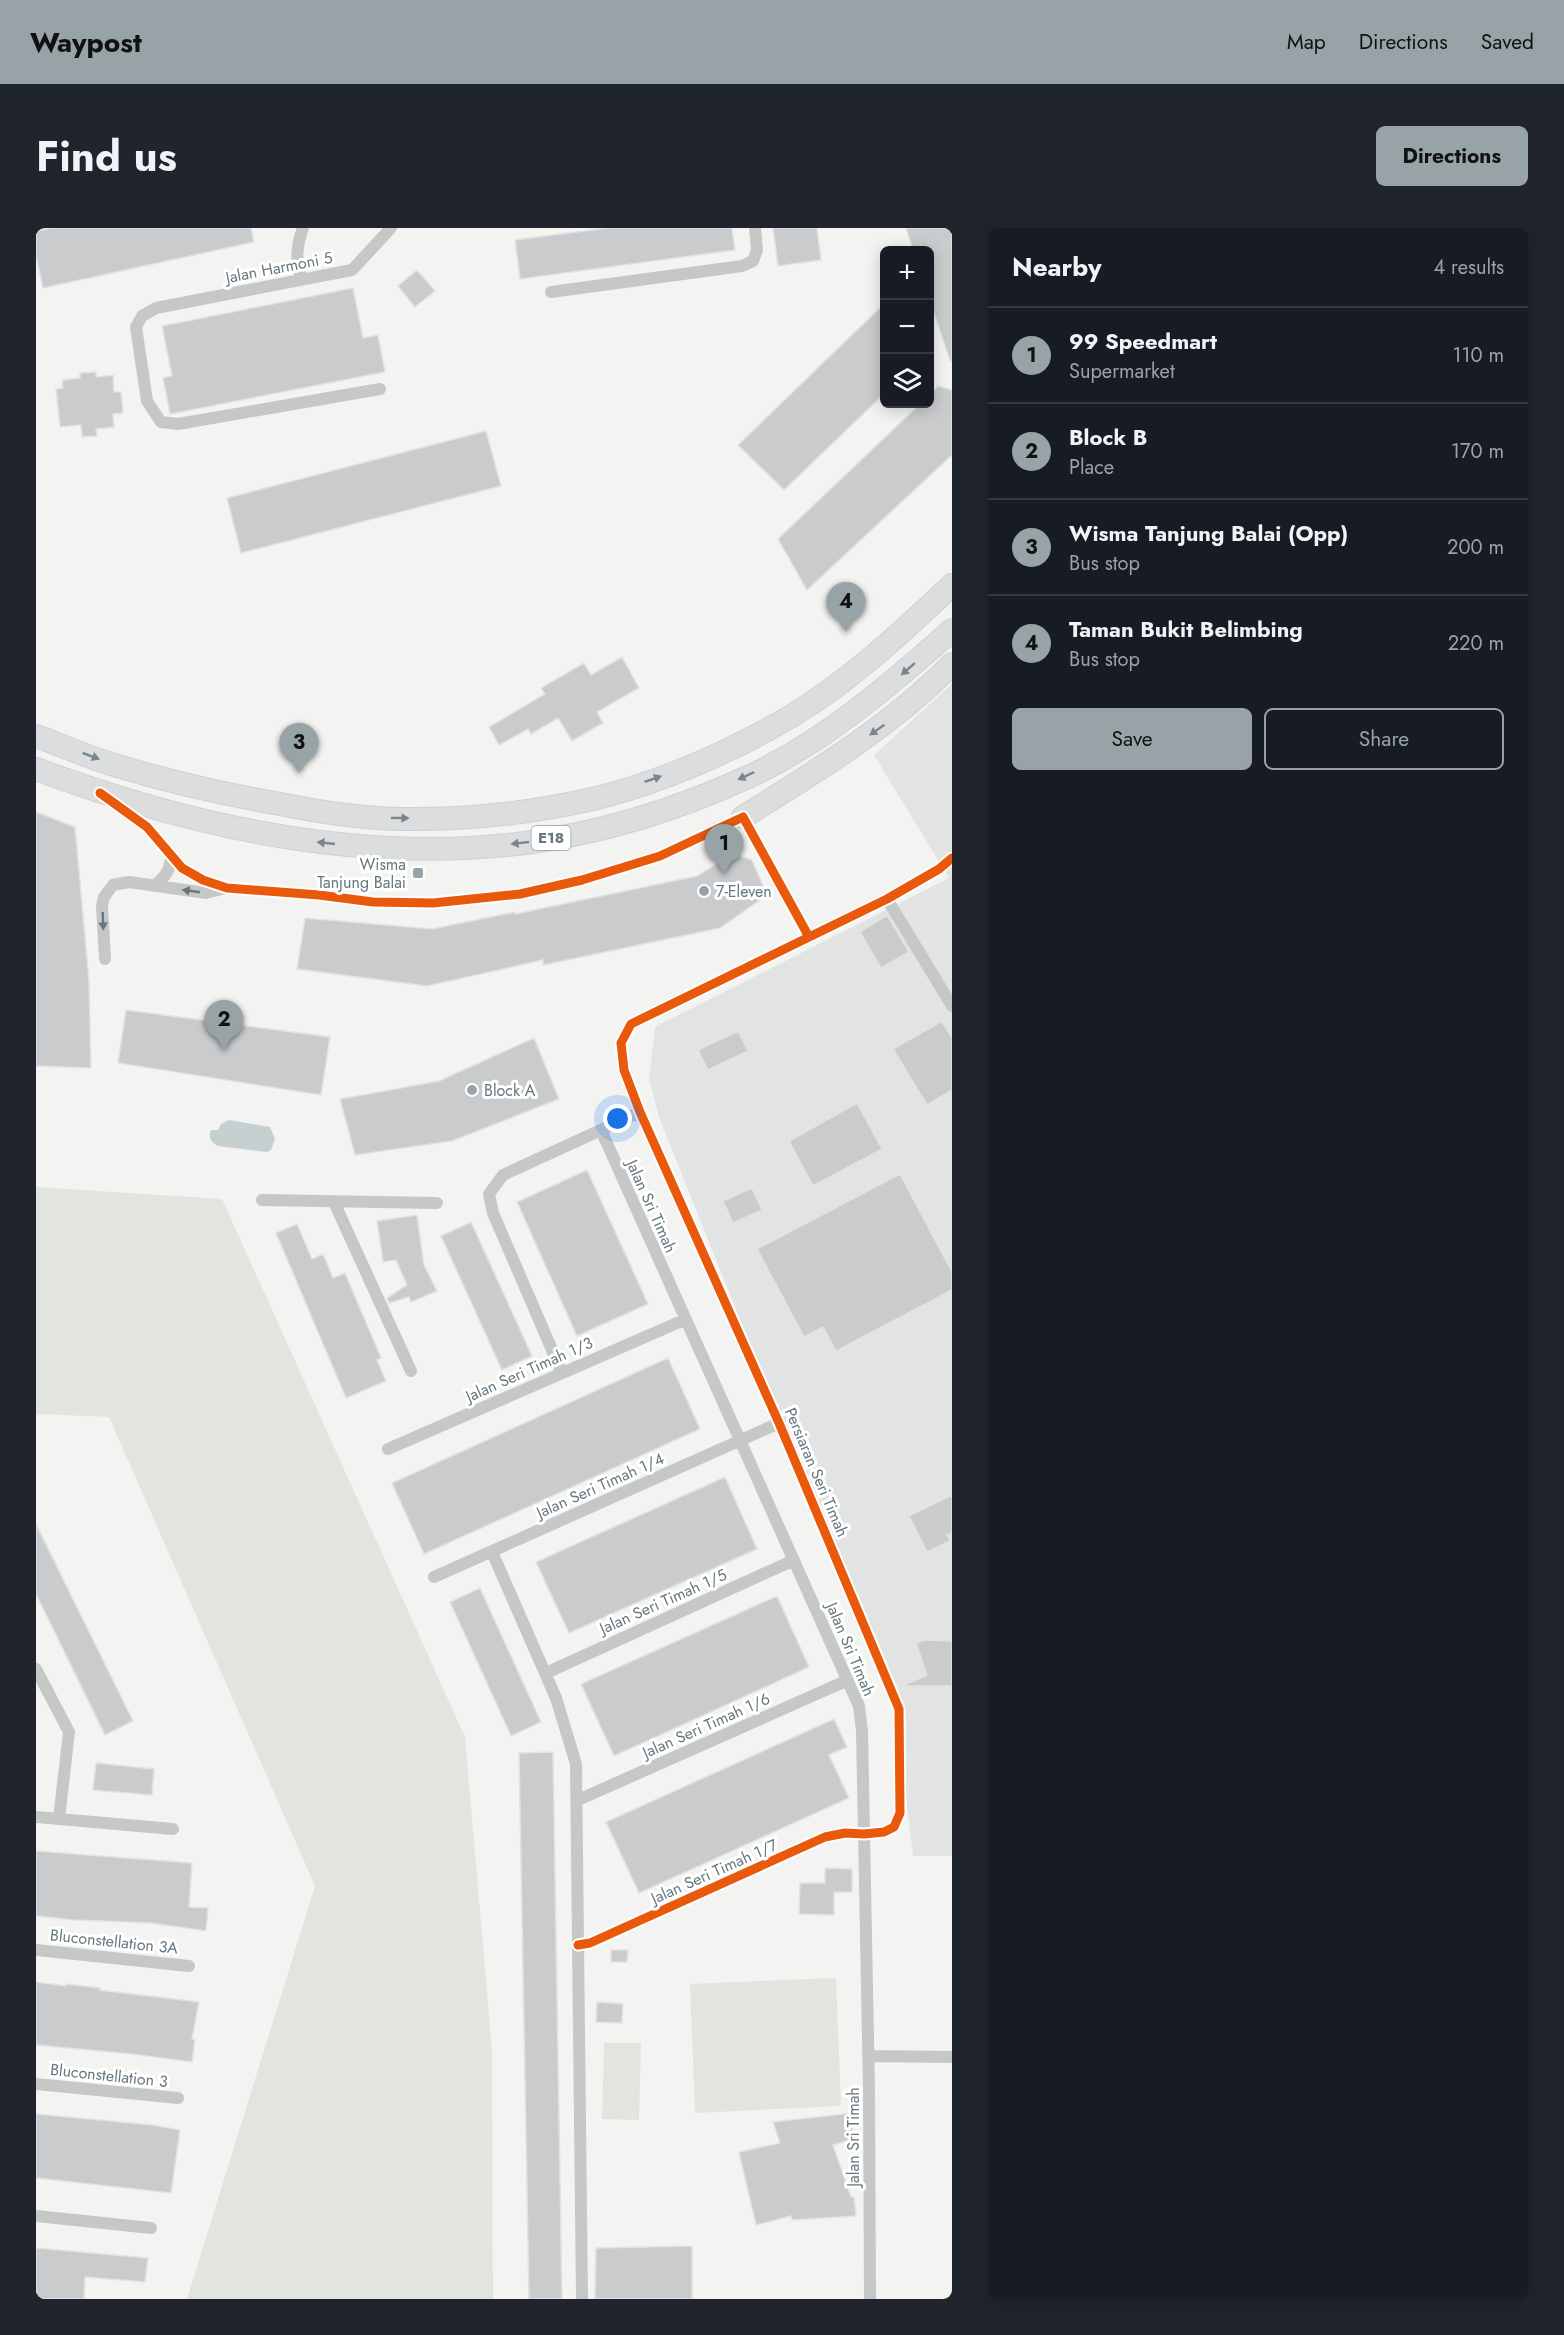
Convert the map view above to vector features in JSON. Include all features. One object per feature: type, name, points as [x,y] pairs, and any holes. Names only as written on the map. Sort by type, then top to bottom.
[{"type":"highway","name":"E18","points":[[36,735],[109,763],[217,793],[326,813],[398,819],[522,811],[598,798],[659,778],[734,748],[791,716],[869,662],[952,585]]},
{"type":"highway","name":"E18","points":[[36,769],[100,793],[210,823],[320,843],[396,849],[467,848],[526,843],[604,828],[668,809],[749,776],[810,741],[891,684],[952,630]]},
{"type":"highway","points":[[743,817],[835,759],[891,720],[952,664]]},
{"type":"street","points":[[301,279],[296,259],[303,228]]},
{"type":"street","name":"Jalan Harmoni 5","points":[[380,389],[178,423],[161,422],[147,401],[136,327],[142,316],[156,308],[352,270],[391,228]]},
{"type":"street","points":[[551,292],[742,266],[753,261],[757,250],[754,228]]},
{"type":"street","points":[[100,793],[147,827],[182,868],[203,880],[227,888],[319,895],[373,902],[433,903],[520,894],[582,880],[660,856],[743,817],[809,937]]},
{"type":"street","points":[[154,885],[166,876],[171,866],[171,854]]},
{"type":"street","name":"Persiaran Seri Timah","points":[[864,1834],[884,1832],[894,1827],[900,1813],[899,1709],[779,1423],[640,1112],[624,1070],[621,1043],[631,1024],[887,899],[939,869],[952,858]]},
{"type":"street","points":[[105,959],[102,906],[104,897],[113,885],[129,882],[206,893],[227,888]]},
{"type":"street","points":[[887,899],[952,1006]]},
{"type":"street","points":[[562,1373],[493,1213],[489,1194],[503,1175],[640,1112]]},
{"type":"street","name":"Jalan Sri Timah","points":[[601,1130],[684,1320],[859,1706],[862,1731],[864,1834],[870,2299]]},
{"type":"street","points":[[262,1200],[437,1203]]},
{"type":"street","points":[[334,1203],[411,1371]]},
{"type":"street","name":"Jalan Seri Timah 1/3","points":[[388,1449],[684,1320]]},
{"type":"street","name":"Jalan Seri Timah 1/4","points":[[434,1577],[779,1423]]},
{"type":"street","points":[[492,1551],[546,1673],[576,1764],[582,2299]]},
{"type":"street","name":"Jalan Seri Timah 1/5","points":[[546,1673],[794,1560]]},
{"type":"street","points":[[36,1668],[69,1732],[59,1819]]},
{"type":"street","name":"Jalan Seri Timah 1/6","points":[[578,1800],[848,1680]]},
{"type":"street","points":[[36,1817],[173,1829]]},
{"type":"street","name":"Jalan Seri Timah 1/7","points":[[578,1945],[590,1943],[825,1837],[845,1833],[864,1834]]},
{"type":"street","name":"Bluconstellation 3A","points":[[36,1950],[189,1966]]},
{"type":"street","points":[[868,2056],[952,2057]]},
{"type":"street","name":"Bluconstellation 3","points":[[36,2084],[178,2098]]},
{"type":"street","points":[[36,2216],[151,2228]]},
{"type":"shaded area","points":[[952,684],[952,1856],[913,1856],[895,1707],[659,1117],[649,1079],[655,1027],[949,878],[874,755]]},
{"type":"shaded area","points":[[229,1120],[270,1127],[275,1139],[271,1150],[267,1152],[218,1146],[210,1138],[211,1130],[218,1130],[221,1124]]},
{"type":"shaded area","points":[[36,1187],[222,1199],[465,1737],[492,2049],[493,2299],[187,2299],[315,1886],[109,1417],[36,1414]]},
{"type":"shaded area","points":[[836,1978],[841,2106],[695,2113],[690,1984]]},
{"type":"shaded area","points":[[604,2043],[641,2043],[639,2120],[602,2119]]},
{"type":"building","points":[[50,228],[251,228],[254,242],[43,288],[36,256],[36,231]]},
{"type":"building","points":[[607,228],[732,228],[735,250],[520,279],[515,240]]},
{"type":"building","points":[[773,228],[817,228],[821,260],[778,266]]},
{"type":"building","points":[[906,228],[952,228],[952,361],[950,361],[934,312],[934,246],[912,246]]},
{"type":"building","points":[[417,270],[435,291],[415,307],[398,286]]},
{"type":"building","points":[[353,288],[363,338],[378,335],[385,372],[170,414],[163,378],[172,376],[162,326]]},
{"type":"building","points":[[880,308],[880,398],[784,490],[738,445]]},
{"type":"building","points":[[96,372],[96,377],[113,375],[114,392],[121,392],[123,413],[113,414],[114,427],[96,429],[97,436],[82,437],[81,425],[60,427],[56,389],[63,388],[62,380],[80,378],[80,373]]},
{"type":"building","points":[[938,386],[952,390],[952,455],[807,590],[778,539],[916,408],[934,408],[934,390]]},
{"type":"building","points":[[486,431],[501,486],[241,553],[227,498]]},
{"type":"building","points":[[622,657],[639,688],[597,712],[603,723],[572,741],[558,718],[531,734],[528,729],[499,745],[489,727],[545,694],[541,688],[584,663],[591,675]]},
{"type":"building","points":[[36,812],[75,827],[89,981],[91,1068],[36,1066]]},
{"type":"building","points":[[733,854],[752,860],[767,895],[720,928],[543,965],[543,960],[427,986],[297,969],[305,918],[432,929],[697,876]]},
{"type":"building","points":[[887,915],[909,952],[881,968],[860,932]]},
{"type":"building","points":[[126,1010],[330,1037],[321,1095],[118,1063]]},
{"type":"building","points":[[942,1021],[952,1038],[952,1090],[927,1105],[893,1049]]},
{"type":"building","points":[[738,1031],[748,1051],[708,1070],[698,1050]]},
{"type":"building","name":"Block A","points":[[534,1038],[559,1099],[452,1141],[355,1155],[340,1099],[439,1081]]},
{"type":"building","points":[[857,1103],[882,1149],[813,1186],[789,1141]]},
{"type":"building","points":[[587,1170],[648,1304],[577,1336],[517,1202]]},
{"type":"building","points":[[900,1174],[952,1272],[952,1290],[836,1351],[823,1327],[804,1337],[757,1249]]},
{"type":"building","points":[[752,1188],[762,1210],[733,1223],[723,1201]]},
{"type":"building","points":[[417,1215],[424,1265],[437,1291],[411,1302],[409,1297],[389,1303],[387,1298],[407,1285],[396,1260],[383,1262],[377,1221]]},
{"type":"building","points":[[471,1222],[532,1356],[502,1370],[441,1236]]},
{"type":"building","points":[[297,1224],[312,1259],[323,1254],[333,1278],[345,1273],[381,1358],[377,1360],[386,1381],[346,1398],[276,1233]]},
{"type":"building","points":[[668,1358],[700,1429],[424,1554],[392,1483]]},
{"type":"building","points":[[725,1477],[757,1549],[569,1633],[536,1562]]},
{"type":"building","points":[[952,1495],[952,1533],[947,1535],[950,1541],[927,1552],[909,1516]]},
{"type":"building","points":[[36,1524],[133,1721],[105,1735],[36,1594]]},
{"type":"building","points":[[480,1588],[541,1722],[511,1736],[450,1602]]},
{"type":"building","points":[[777,1596],[809,1667],[614,1756],[581,1684]]},
{"type":"building","points":[[925,1640],[952,1641],[952,1686],[902,1686],[927,1675],[916,1643]]},
{"type":"building","points":[[834,1719],[847,1747],[829,1755],[849,1798],[639,1893],[606,1822]]},
{"type":"building","points":[[553,1752],[562,2299],[529,2299],[519,1753]]},
{"type":"building","points":[[96,1763],[154,1769],[152,1795],[93,1790]]},
{"type":"building","points":[[36,1851],[192,1863],[189,1907],[208,1908],[206,1931],[151,1923],[36,1916]]},
{"type":"building","points":[[825,1868],[852,1869],[852,1892],[834,1892],[834,1915],[799,1914],[800,1883],[825,1883]]},
{"type":"building","points":[[611,1950],[628,1950],[627,1962],[611,1962]]},
{"type":"building","points":[[36,1982],[100,1988],[100,1990],[199,2002],[192,2039],[195,2040],[192,2062],[36,2045]]},
{"type":"building","points":[[597,2002],[623,2004],[622,2023],[596,2022]]},
{"type":"building","points":[[852,2113],[853,2139],[833,2145],[851,2197],[854,2197],[856,2216],[792,2220],[791,2216],[756,2225],[739,2152],[780,2143],[773,2122]]},
{"type":"building","points":[[36,2114],[153,2125],[180,2130],[171,2193],[36,2178]]},
{"type":"building","points":[[692,2246],[692,2299],[595,2299],[596,2248]]},
{"type":"building","points":[[36,2248],[148,2258],[145,2282],[85,2277],[84,2299],[36,2299]]},
{"type":"cycle path","points":[[100,793],[147,827],[182,868],[203,880],[227,888],[319,895],[373,902],[433,903],[520,894],[582,880],[660,856],[743,817],[809,937]]},
{"type":"cycle path","points":[[578,1945],[590,1943],[825,1837],[845,1833],[884,1832],[894,1827],[900,1813],[899,1709],[779,1423],[640,1112],[624,1070],[621,1043],[631,1024],[887,899],[939,869],[952,858]]},
{"type":"place","name":"Taman Bukit Belimbing","points":[[846,632]]},
{"type":"place","name":"Wisma Tanjung Balai (Opp)","points":[[299,773]]},
{"type":"place","name":"Wisma Tanjung Balai","points":[[418,873]]},
{"type":"place","name":"99 Speedmart","points":[[724,874]]},
{"type":"place","name":"7-Eleven","points":[[704,891]]},
{"type":"place","name":"Block B","points":[[224,1050]]},
{"type":"place","name":"Block A","points":[[472,1090]]}]
